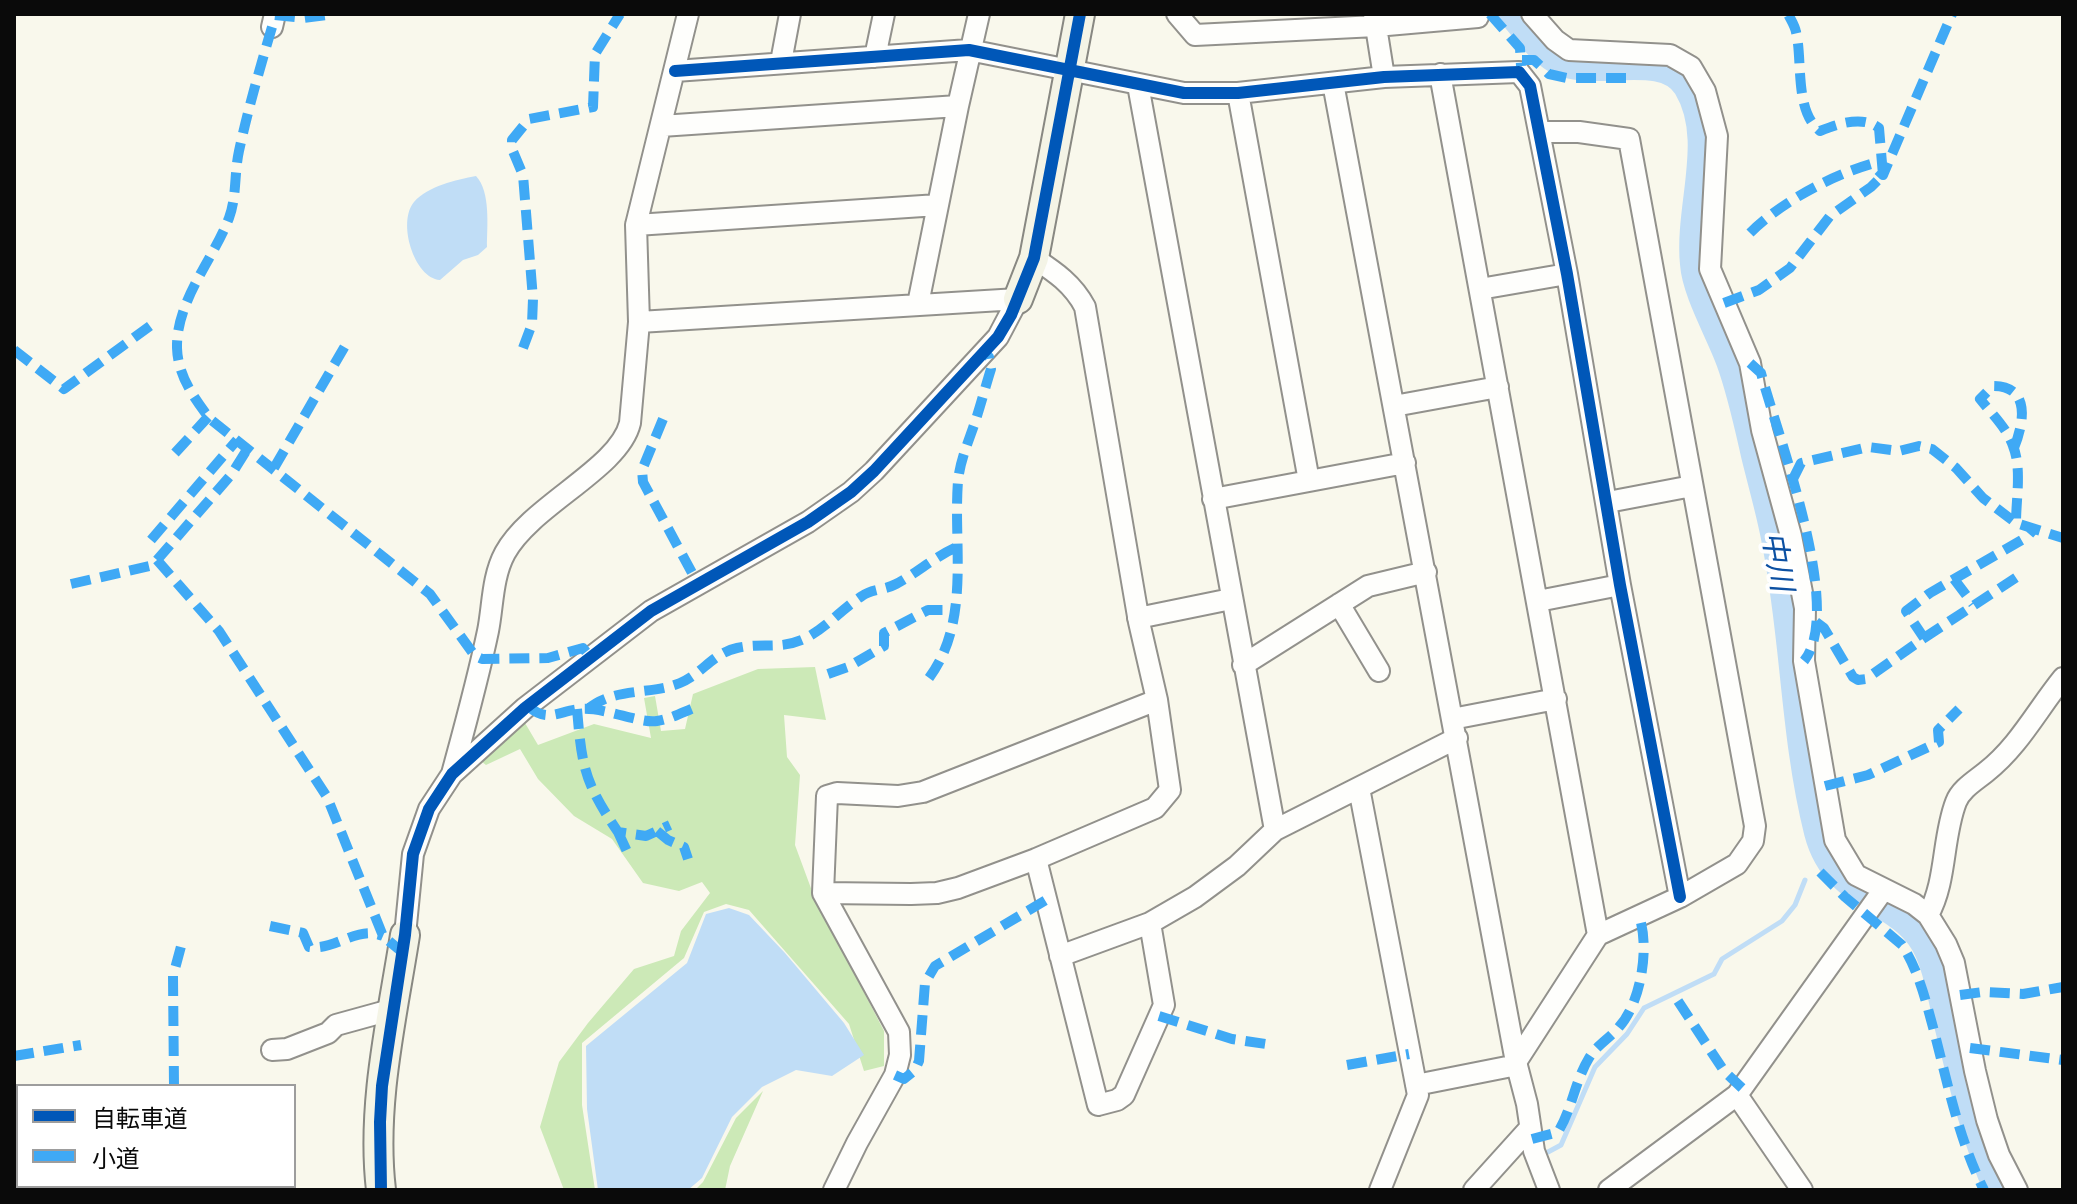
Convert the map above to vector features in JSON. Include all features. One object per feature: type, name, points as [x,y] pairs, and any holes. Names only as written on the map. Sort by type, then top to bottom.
[{"type":"street","points":[[452,774],[482,659],[494,584],[503,556],[521,529],[574,487],[626,438],[639,322],[636,225],[688,14]]},
{"type":"street","points":[[781,62],[790,14]]},
{"type":"street","points":[[875,57],[884,14]]},
{"type":"street","points":[[918,304],[979,14]]},
{"type":"street","points":[[381,1190],[380,1122],[413,854],[429,809],[452,774],[525,708],[651,611],[808,522],[851,492],[998,337],[1018,299],[1034,258],[1080,14]]},
{"type":"street","points":[[1177,14],[1195,35],[1283,22],[1478,17]]},
{"type":"street","points":[[1532,14],[1555,40],[1569,50],[1670,55],[1691,67],[1705,91],[1717,136],[1710,269],[1750,363],[1762,430],[1791,536],[1805,608],[1804,661],[1835,840],[1856,875],[1928,915],[1946,944],[1954,963],[1987,1120],[1999,1155],[2017,1190]]},
{"type":"street","points":[[1375,20],[1384,77]]},
{"type":"street","points":[[675,71],[969,50],[1184,93],[1238,93],[1384,77],[1519,72],[1530,86],[1567,274],[1620,585],[1680,897]]},
{"type":"street","points":[[1440,74],[1598,935]]},
{"type":"street","points":[[1333,83],[1516,1064],[1534,1151],[1549,1190]]},
{"type":"street","points":[[1138,85],[1275,830]]},
{"type":"street","points":[[1238,93],[1309,481]]},
{"type":"street","points":[[661,126],[958,106]]},
{"type":"street","points":[[1416,1085],[1516,1064],[1598,935],[1680,897],[1737,864],[1753,841],[1755,826],[1629,139],[1579,132],[1539,132]]},
{"type":"street","points":[[636,225],[938,205]]},
{"type":"street","points":[[823,893],[937,893],[958,888],[1036,859],[1155,808],[1170,790],[1157,700],[1138,618],[1085,307],[1077,292],[1063,278],[1034,258]]},
{"type":"street","points":[[1480,289],[1567,274]]},
{"type":"street","points":[[639,322],[1018,299]]},
{"type":"street","points":[[1394,406],[1498,387]]},
{"type":"street","points":[[1213,499],[1405,463]]},
{"type":"street","points":[[1608,502],[1692,486]]},
{"type":"street","points":[[1243,665],[1368,586],[1426,572]]},
{"type":"street","points":[[1538,601],[1620,585]]},
{"type":"street","points":[[1138,618],[1231,599]]},
{"type":"street","points":[[1339,604],[1379,671]]},
{"type":"street","points":[[1928,915],[1935,901],[1950,823],[1961,793],[2019,741],[2046,698],[2063,678]]},
{"type":"street","points":[[1060,956],[1150,923],[1195,897],[1237,866],[1275,830],[1359,788],[1454,728],[1556,699]]},
{"type":"street","points":[[834,1190],[895,1075],[900,1055],[899,1032],[823,893],[827,796],[837,793],[898,796],[923,792],[1157,700]]},
{"type":"street","points":[[1359,788],[1418,1095],[1380,1190]]},
{"type":"street","points":[[1036,859],[1098,1105],[1124,1095],[1164,1005],[1150,923]]},
{"type":"street","points":[[1609,1190],[1737,1095],[1884,889]]},
{"type":"street","points":[[272,1050],[287,1049],[328,1033],[336,1025],[394,1009]]},
{"type":"street","points":[[1737,1095],[1802,1190]]},
{"type":"street","points":[[1474,1190],[1530,1128]]},
{"type":"green space","points":[[815,667],[826,720],[784,715],[787,757],[800,775],[795,845],[812,891],[884,1031],[884,1066],[864,1071],[849,1024],[749,910],[726,904],[704,912],[684,958],[582,1043],[582,1105],[595,1190],[564,1190],[540,1127],[559,1062],[634,969],[674,956],[681,931],[710,893],[702,882],[679,891],[643,883],[612,839],[574,816],[538,779],[520,749],[486,765],[477,758],[525,723],[538,745],[594,724],[651,738],[644,698],[655,696],[661,731],[685,729],[693,694],[758,669]]},
{"type":"green space","points":[[763,1091],[730,1166],[725,1190],[695,1190],[703,1182],[736,1118]]},
{"type":"water","points":[[476,176],[486,200],[487,247],[478,255],[463,260],[440,280],[431,277],[416,260],[411,248],[407,222],[409,211],[420,196],[434,188]]},
{"type":"water","points":[[729,908],[749,915],[785,953],[844,1023],[864,1055],[832,1076],[796,1070],[762,1087],[732,1117],[702,1178],[688,1190],[598,1190],[587,1109],[586,1046],[687,963],[706,914]]},
{"type":"waterway","name":"中川","points":[[1513,14],[1557,59],[1589,66],[1645,65],[1662,68],[1677,74],[1688,86],[1697,106],[1703,150],[1694,242],[1695,264],[1705,300],[1739,384],[1773,521],[1805,760],[1819,832],[1828,855],[1840,872],[1855,886],[1904,919],[1918,932],[1929,950],[1939,977],[1983,1150],[1999,1190]]},
{"type":"waterway","points":[[1548,1152],[1561,1145],[1595,1067],[1627,1034],[1644,1008],[1714,974],[1722,959],[1782,921],[1795,905],[1805,880]]},
{"type":"marked path","points":[[275,15],[304,18],[334,14]]},
{"type":"marked path","points":[[523,348],[532,324],[533,299],[523,175],[512,149],[512,140],[529,119],[593,107],[595,54],[620,14]]},
{"type":"marked path","points":[[1490,14],[1520,48],[1521,66]]},
{"type":"marked path","points":[[1724,303],[1759,290],[1790,268],[1830,216],[1883,175],[1879,128],[1858,121],[1820,131],[1812,122],[1803,98],[1796,32],[1788,14]]},
{"type":"marked path","points":[[1750,233],[1791,201],[1839,176],[1871,164],[1883,175],[1952,14]]},
{"type":"marked path","points":[[272,27],[237,160],[229,218],[189,297],[178,331],[178,358],[188,386],[210,419],[430,594],[475,656],[482,659],[548,658],[583,648],[590,657]]},
{"type":"marked path","points":[[1522,60],[1534,60],[1549,74],[1567,78],[1626,78]]},
{"type":"marked path","points":[[14,350],[64,389],[154,323]]},
{"type":"marked path","points":[[274,468],[345,346]]},
{"type":"marked path","points":[[929,678],[951,632],[957,583],[958,481],[991,369],[989,357],[984,352]]},
{"type":"marked path","points":[[1750,363],[1761,373],[1804,521],[1813,564],[1817,603],[1815,637],[1804,661]]},
{"type":"marked path","points":[[2014,448],[2022,417],[2019,399],[2014,392],[1993,386],[1980,399],[2007,433],[2016,455],[2016,523],[2063,538]]},
{"type":"marked path","points":[[175,453],[208,417]]},
{"type":"marked path","points":[[663,419],[642,470],[643,482],[698,584]]},
{"type":"marked path","points":[[151,540],[237,440]]},
{"type":"marked path","points":[[1793,479],[1801,463],[1868,447],[1899,451],[1919,446],[1932,449],[1956,468],[1983,498],[2016,523]]},
{"type":"marked path","points":[[71,584],[149,566],[157,560],[231,475],[248,448]]},
{"type":"marked path","points":[[1816,622],[1824,628],[1853,677],[1866,679],[1924,638],[1906,611],[1930,593],[2027,537],[2033,530]]},
{"type":"marked path","points":[[588,709],[609,697],[680,683],[729,651],[746,646],[799,641],[822,628],[862,596],[896,584],[959,546]]},
{"type":"marked path","points":[[157,560],[219,631],[327,797],[383,936],[402,952]]},
{"type":"marked path","points":[[1924,638],[2020,575]]},
{"type":"marked path","points":[[1954,579],[1973,604]]},
{"type":"marked path","points":[[828,674],[848,667],[884,646],[884,633],[928,610],[956,610]]},
{"type":"marked path","points":[[528,706],[548,715],[590,709],[650,721],[668,719],[699,706]]},
{"type":"marked path","points":[[577,709],[587,775],[598,801],[618,832],[646,836],[670,825]]},
{"type":"marked path","points":[[1825,786],[1868,775],[1939,742],[1938,730],[1959,709]]},
{"type":"marked path","points":[[657,831],[684,847],[688,859]]},
{"type":"marked path","points":[[618,832],[630,858]]},
{"type":"marked path","points":[[1820,872],[1902,945],[1908,955],[1925,998],[1961,1132],[1984,1190]]},
{"type":"marked path","points":[[895,1075],[904,1079],[915,1070],[919,1061],[925,983],[935,966],[1046,900]]},
{"type":"marked path","points":[[1532,1139],[1558,1132],[1589,1058],[1627,1017],[1638,990],[1643,958],[1644,943],[1639,916]]},
{"type":"marked path","points":[[270,926],[303,933],[309,947],[328,945],[364,934],[383,936]]},
{"type":"marked path","points":[[174,1084],[173,976],[183,939]]},
{"type":"marked path","points":[[1960,995],[1983,992],[2023,994],[2063,987]]},
{"type":"marked path","points":[[1678,1001],[1724,1071],[1742,1088]]},
{"type":"marked path","points":[[1159,1016],[1232,1039],[1273,1045]]},
{"type":"marked path","points":[[14,1056],[81,1045]]},
{"type":"marked path","points":[[1970,1048],[2063,1060]]},
{"type":"marked path","points":[[1347,1065],[1409,1054]]},
{"type":"cycle path","points":[[381,1190],[382,1086],[405,935],[413,854],[429,809],[452,774],[525,708],[651,611],[808,522],[851,492],[998,337],[1011,315],[1034,258],[1080,14]]},
{"type":"cycle path","points":[[675,71],[969,50],[1184,93],[1238,93],[1384,77],[1519,72],[1530,86],[1567,274],[1620,585],[1680,897]]}]
